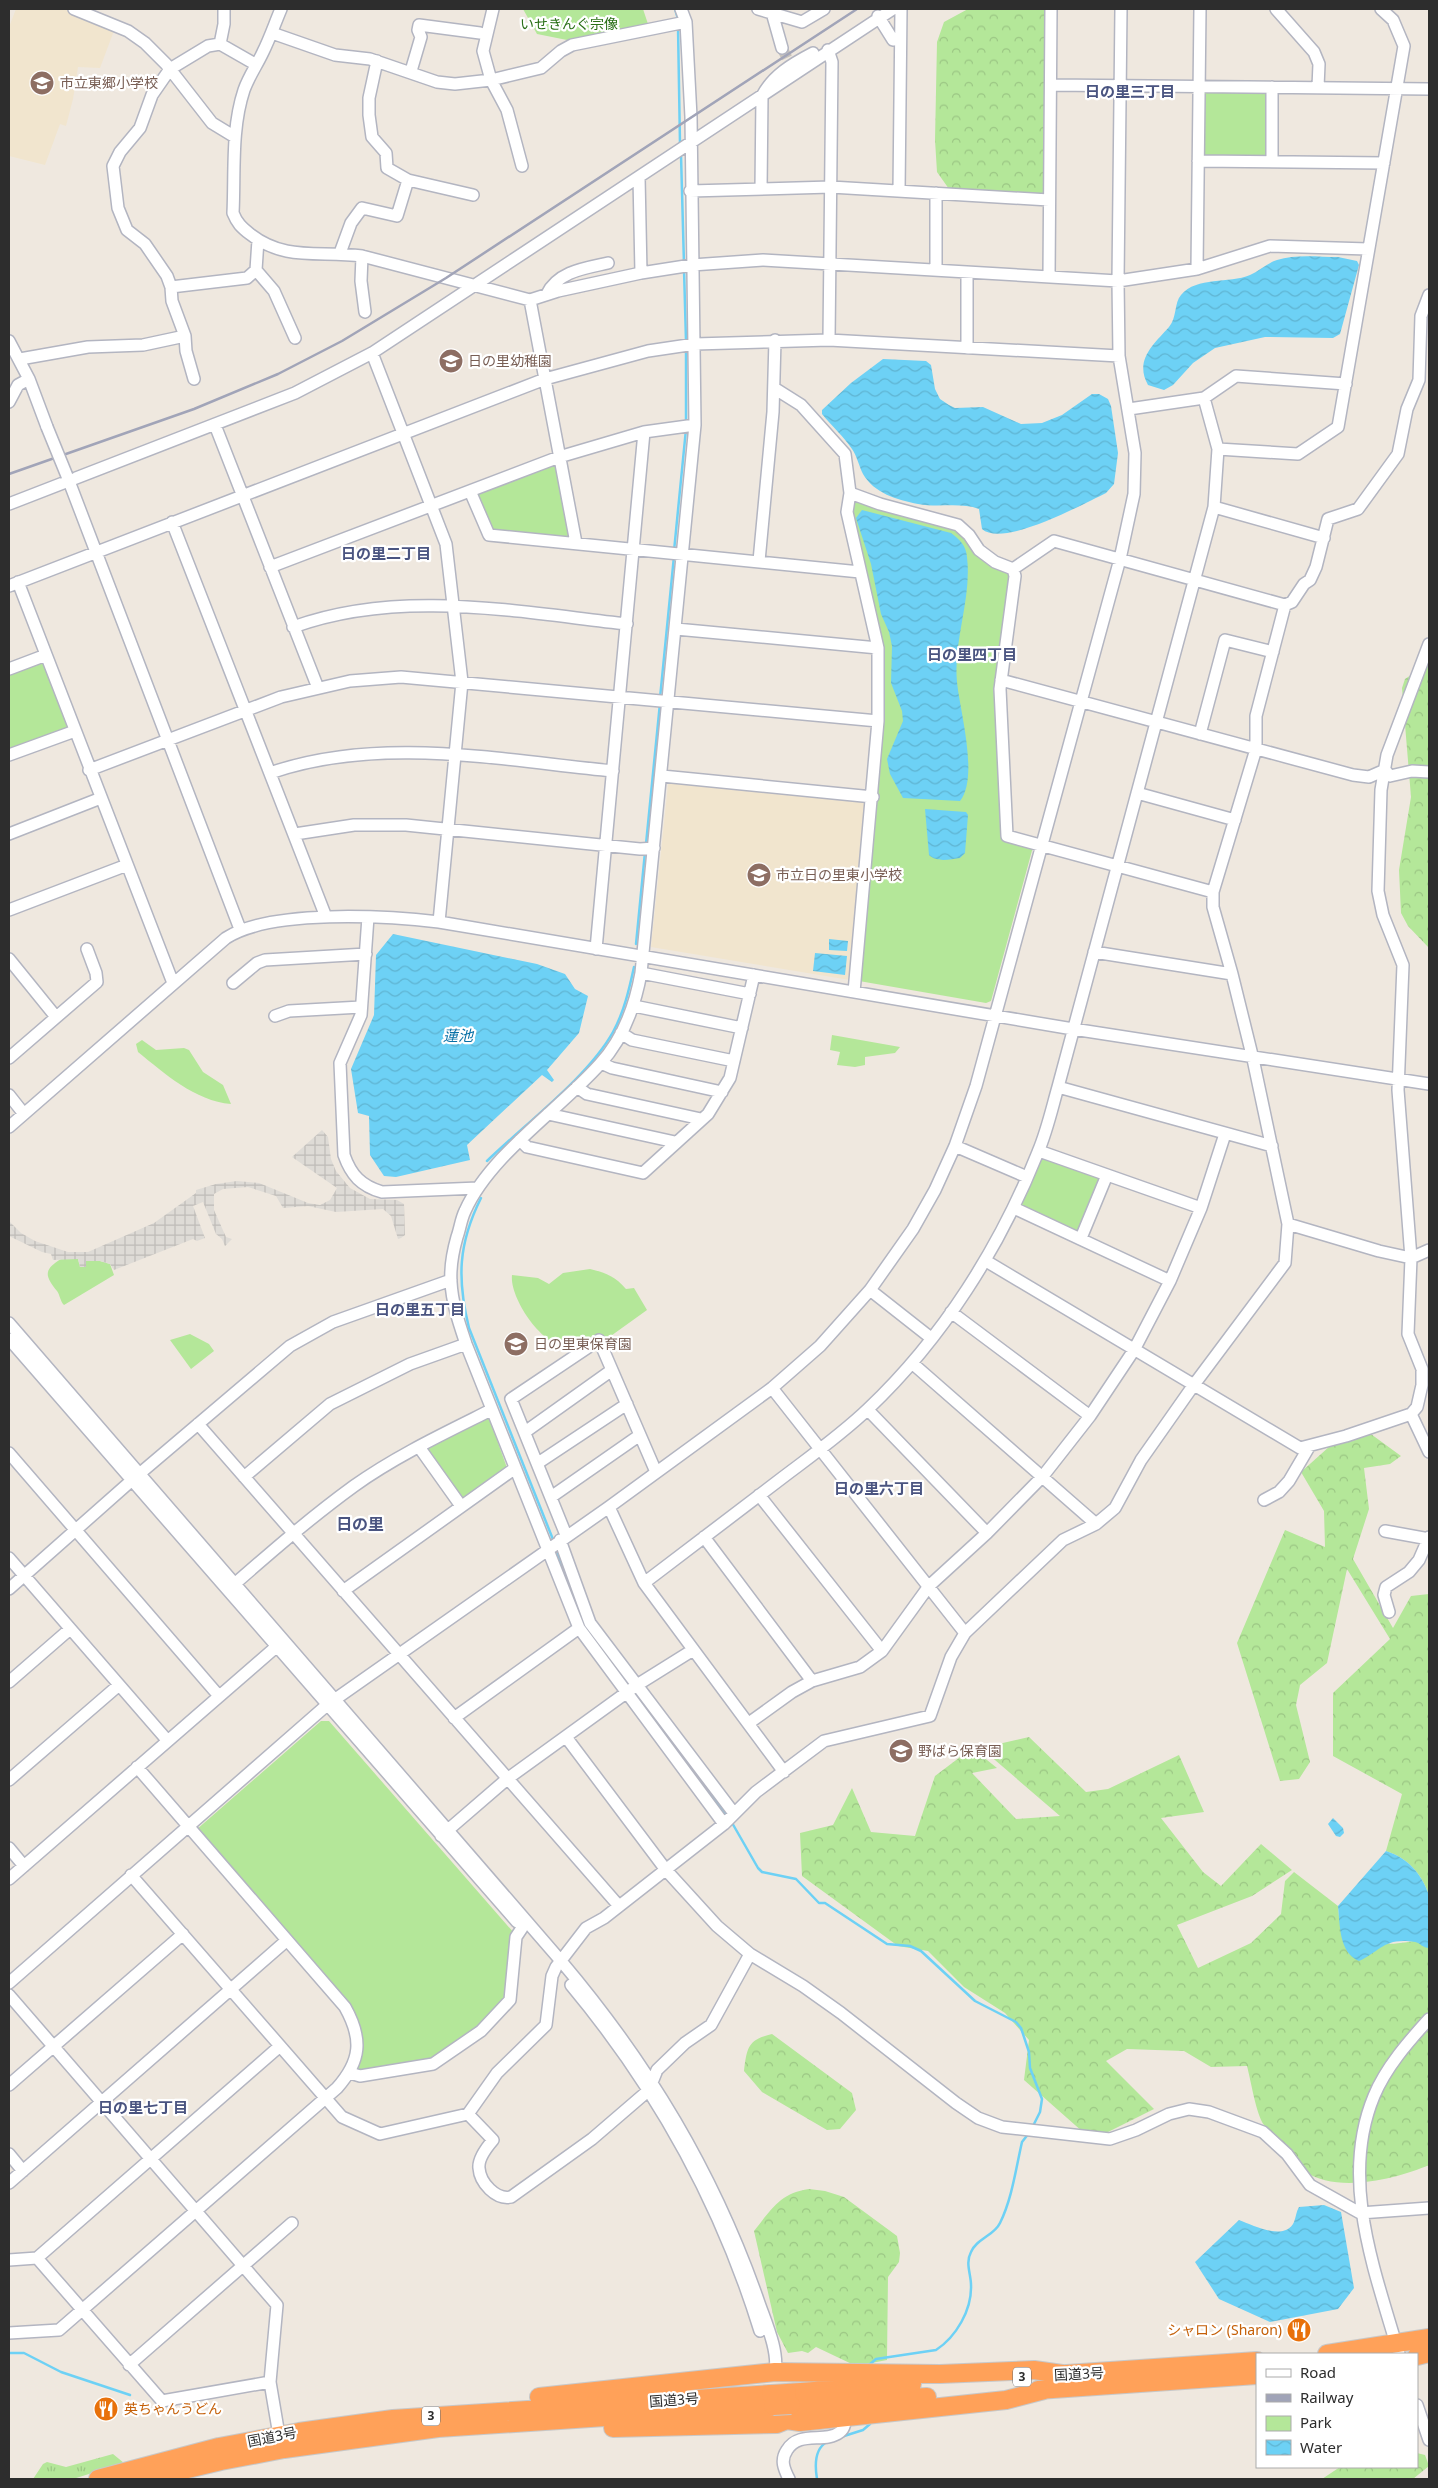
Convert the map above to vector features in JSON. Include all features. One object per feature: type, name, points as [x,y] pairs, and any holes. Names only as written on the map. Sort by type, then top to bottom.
[{"type":"highway","points":[[1341,2353],[1398,2349],[1429,2338]]},
{"type":"highway","name":"国道3号","points":[[782,2404],[1062,2374],[1256,2361]]},
{"type":"highway","points":[[437,2422],[484,2403],[775,2372],[940,2374],[1034,2370],[1062,2374]]},
{"type":"highway","points":[[437,2422],[514,2431],[777,2424],[782,2404],[775,2372]]},
{"type":"highway","name":"国道3号","points":[[98,2479],[164,2460],[437,2422],[1048,2389],[1256,2375]]},
{"type":"highway","points":[[782,2404],[800,2422],[1006,2400],[1048,2389]]},
{"type":"highway","name":"国道3号","points":[[146,2479],[221,2461],[280,2443]]},
{"type":"street","points":[[74,9],[128,31],[145,44],[170,69],[212,123],[236,137]]},
{"type":"street","points":[[220,44],[224,24],[224,9]]},
{"type":"street","points":[[280,9],[263,54],[255,64],[244,90],[236,137],[233,213],[237,223],[258,240],[291,254],[340,253],[362,256],[530,300],[547,294],[641,273],[687,266],[763,260],[1118,281],[1197,269],[1270,246],[1368,249]]},
{"type":"street","points":[[493,9],[483,51],[491,80],[507,110],[522,166]]},
{"type":"street","points":[[681,9],[686,22],[691,117],[684,147],[690,190],[687,266],[690,345],[689,426],[684,554],[642,973],[634,1006],[622,1033],[600,1064],[520,1140],[478,1188],[464,1212],[453,1252],[450,1280],[455,1313],[466,1344],[514,1469],[579,1628],[724,1824]]},
{"type":"street","points":[[758,9],[802,22],[824,9]]},
{"type":"street","points":[[9,504],[67,478],[216,425],[295,393],[372,353],[762,96],[878,16],[893,9]]},
{"type":"street","points":[[899,191],[901,9]]},
{"type":"street","points":[[1049,277],[1051,9]]},
{"type":"street","points":[[9,1983],[331,1703],[547,1548],[609,1507],[772,1388],[820,1346],[870,1290],[913,1229],[935,1190],[955,1146],[976,1086],[1120,559],[1134,494],[1135,452],[1119,356],[1121,9]]},
{"type":"street","points":[[1197,269],[1200,9]]},
{"type":"street","points":[[1276,9],[1314,52],[1319,64],[1318,87]]},
{"type":"street","points":[[1218,449],[1298,454],[1338,427],[1404,46],[1393,20],[1381,9]]},
{"type":"street","points":[[771,12],[787,57]]},
{"type":"street","points":[[878,16],[893,40]]},
{"type":"street","points":[[272,33],[335,56],[377,61],[437,82],[455,84],[491,80],[541,68],[561,51],[572,45],[686,22]]},
{"type":"street","points":[[411,72],[421,37],[418,30],[419,25],[480,33]]},
{"type":"street","points":[[194,379],[186,351],[185,336],[172,301],[171,287],[145,244],[127,230],[118,208],[112,166],[120,152],[140,128],[152,95],[170,69],[208,46],[220,44],[255,64]]},
{"type":"street","points":[[761,189],[762,96],[787,57],[823,48],[828,50]]},
{"type":"street","points":[[828,50],[832,62],[829,340]]},
{"type":"street","points":[[377,61],[369,98],[368,115],[372,136],[386,153],[387,168],[408,180],[473,195]]},
{"type":"street","points":[[1051,85],[1429,89]]},
{"type":"street","points":[[1272,87],[1272,161]]},
{"type":"street","points":[[1198,161],[1384,163]]},
{"type":"street","points":[[639,177],[641,273]]},
{"type":"street","points":[[340,253],[351,223],[362,208],[397,216],[408,180]]},
{"type":"street","points":[[690,190],[832,187],[1049,200]]},
{"type":"street","points":[[936,193],[936,270]]},
{"type":"street","points":[[258,240],[256,270],[274,291],[295,338]]},
{"type":"street","points":[[362,256],[361,280],[365,312]]},
{"type":"street","points":[[547,294],[552,285],[570,273],[608,263]]},
{"type":"street","points":[[171,287],[247,278],[256,270]]},
{"type":"street","points":[[966,348],[967,272]]},
{"type":"street","points":[[1014,569],[1054,541],[1285,605],[1292,602],[1304,584],[1310,580],[1324,538],[1328,519],[1358,509],[1398,454],[1407,409],[1419,380],[1422,316],[1429,295]]},
{"type":"street","points":[[530,300],[576,543]]},
{"type":"street","points":[[20,359],[88,347],[143,344],[185,336]]},
{"type":"street","points":[[173,983],[46,655],[14,584],[544,379],[605,362],[690,345],[775,340],[829,340],[1119,356]]},
{"type":"street","points":[[759,561],[774,388],[775,340]]},
{"type":"street","points":[[9,341],[29,379],[240,929]]},
{"type":"street","points":[[372,353],[446,544],[462,682],[439,922]]},
{"type":"street","points":[[1128,409],[1204,398],[1236,376],[1346,384]]},
{"type":"street","points":[[9,402],[18,385],[29,379]]},
{"type":"street","points":[[774,388],[801,404],[845,454],[850,493],[847,512],[878,648],[878,721],[873,797],[854,992]]},
{"type":"street","points":[[644,1583],[821,1449],[868,1410],[912,1363],[951,1312],[986,1261],[1014,1208],[1039,1150],[1058,1087],[1214,508],[1218,449],[1204,398]]},
{"type":"street","points":[[216,425],[318,688]]},
{"type":"street","points":[[270,568],[559,457],[644,432],[689,426]]},
{"type":"street","points":[[596,948],[644,432]]},
{"type":"street","points":[[470,491],[489,536],[860,572]]},
{"type":"street","points":[[850,493],[880,504],[958,525],[969,535],[979,550],[995,562],[1014,569]]},
{"type":"street","points":[[1214,508],[1324,538]]},
{"type":"street","points":[[172,522],[326,917]]},
{"type":"street","points":[[1014,569],[1015,576],[1001,680],[1007,836],[1213,892]]},
{"type":"street","points":[[131,1875],[342,2117],[380,2134],[468,2114],[497,2073],[546,2025],[552,1976],[558,1964],[586,1928],[604,1918],[724,1824],[733,1812],[756,1792],[824,1741],[930,1716],[951,1657],[965,1633],[1063,1540],[1096,1524],[1115,1508],[1141,1460],[1193,1386],[1285,1263],[1288,1224],[1232,974],[1213,907],[1213,892],[1256,749],[1256,716],[1285,605]]},
{"type":"street","points":[[293,627],[320,617],[385,607],[453,606],[627,624]]},
{"type":"street","points":[[676,628],[878,648]]},
{"type":"street","points":[[1200,734],[1226,640],[1273,652]]},
{"type":"street","points":[[986,1261],[1300,1448],[1309,1447],[1411,1414],[1417,1407],[1422,1385],[1422,1368],[1408,1334],[1411,1258],[1398,1090],[1403,965],[1383,915],[1378,891],[1382,790],[1388,755],[1429,644]]},
{"type":"street","points":[[9,669],[46,655]]},
{"type":"street","points":[[90,770],[280,697],[350,680],[400,677],[878,721]]},
{"type":"street","points":[[1001,680],[1353,775],[1369,777],[1385,770]]},
{"type":"street","points":[[9,756],[74,731]]},
{"type":"street","points":[[270,773],[295,764],[364,753],[400,751],[612,771]]},
{"type":"street","points":[[1385,770],[1390,776],[1412,771],[1429,772]]},
{"type":"street","points":[[662,776],[873,797]]},
{"type":"street","points":[[1138,793],[1234,820]]},
{"type":"street","points":[[9,834],[101,798]]},
{"type":"street","points":[[294,834],[354,825],[406,825],[654,848]]},
{"type":"street","points":[[9,910],[127,866]]},
{"type":"street","points":[[9,1126],[173,983],[240,929],[259,924],[326,917],[368,916],[439,922],[1252,1059],[1429,1084]]},
{"type":"street","points":[[368,916],[361,1015],[340,1063],[344,1155],[348,1168],[357,1180],[367,1187],[382,1192],[478,1188]]},
{"type":"street","points":[[9,1058],[97,982],[96,973],[87,949]]},
{"type":"street","points":[[1094,952],[1232,974]]},
{"type":"street","points":[[233,983],[256,963],[265,960],[366,954]]},
{"type":"street","points":[[9,959],[56,1017]]},
{"type":"street","points":[[642,973],[750,994]]},
{"type":"street","points":[[520,1140],[528,1147],[643,1173],[708,1114],[730,1078],[754,975]]},
{"type":"street","points":[[634,1006],[742,1028]]},
{"type":"street","points":[[275,1016],[289,1011],[361,1007]]},
{"type":"street","points":[[622,1033],[632,1040],[734,1061]]},
{"type":"street","points":[[600,1064],[722,1092]]},
{"type":"street","points":[[577,1087],[587,1094],[701,1119]]},
{"type":"street","points":[[1058,1087],[1272,1146]]},
{"type":"street","points":[[9,1095],[24,1114]]},
{"type":"street","points":[[548,1114],[675,1142]]},
{"type":"street","points":[[749,1723],[792,1692],[812,1681],[860,1667],[882,1651],[929,1586],[987,1534],[1043,1476],[1090,1416],[1134,1350],[1170,1281],[1201,1208],[1225,1134]]},
{"type":"street","points":[[955,1146],[1027,1177]]},
{"type":"street","points":[[1039,1150],[1201,1208]]},
{"type":"street","points":[[1081,1238],[1107,1175]]},
{"type":"street","points":[[1014,1208],[1170,1281]]},
{"type":"street","points":[[1288,1224],[1379,1251],[1411,1258],[1429,1250]]},
{"type":"street","points":[[9,1589],[135,1477],[290,1346],[333,1322],[450,1280]]},
{"type":"street","points":[[870,1290],[931,1338]]},
{"type":"street","points":[[951,1312],[1090,1416]]},
{"type":"street","points":[[9,1323],[135,1477],[558,1964],[650,2086],[686,2153],[722,2227],[775,2372]]},
{"type":"street","points":[[656,1472],[599,1340],[512,1399],[551,1497],[590,1623],[733,1812]]},
{"type":"street","points":[[244,1476],[330,1404],[410,1364],[466,1344]]},
{"type":"street","points":[[11,1347],[135,1477]]},
{"type":"street","points":[[912,1363],[1096,1524]]},
{"type":"street","points":[[525,1432],[612,1370]]},
{"type":"street","points":[[772,1388],[965,1633]]},
{"type":"street","points":[[538,1463],[626,1404]]},
{"type":"street","points":[[231,1588],[294,1533],[355,1485],[419,1447],[491,1410]]},
{"type":"street","points":[[868,1410],[987,1534]]},
{"type":"street","points":[[1411,1414],[1429,1452]]},
{"type":"street","points":[[198,1424],[619,1906]]},
{"type":"street","points":[[551,1497],[640,1436]]},
{"type":"street","points":[[419,1447],[461,1506]]},
{"type":"street","points":[[1264,1500],[1279,1492],[1289,1481],[1309,1447]]},
{"type":"street","points":[[9,1454],[219,1696]]},
{"type":"street","points":[[343,1591],[514,1469]]},
{"type":"street","points":[[759,1495],[882,1651]]},
{"type":"street","points":[[609,1507],[644,1583],[784,1772]]},
{"type":"street","points":[[1385,1530],[1429,1538],[1419,1560],[1409,1572],[1392,1581],[1386,1587],[1384,1594],[1389,1612]]},
{"type":"street","points":[[704,1537],[812,1681]]},
{"type":"street","points":[[9,1558],[167,1740]]},
{"type":"street","points":[[231,1588],[276,1647],[331,1703]]},
{"type":"street","points":[[454,1718],[579,1628]]},
{"type":"street","points":[[9,1682],[70,1629]]},
{"type":"street","points":[[9,1879],[276,1647]]},
{"type":"street","points":[[444,1834],[507,1779],[637,1685],[693,1650]]},
{"type":"street","points":[[9,1780],[119,1685]]},
{"type":"street","points":[[566,1737],[666,1870],[718,1926],[750,1954],[803,1986],[841,2013],[978,2118],[1002,2127],[1110,2139],[1136,2130],[1169,2114],[1189,2109],[1209,2112],[1264,2132],[1287,2154],[1310,2185],[1360,2213],[1429,2208]]},
{"type":"street","points":[[9,2333],[59,2330],[326,2098],[350,2073],[356,2053],[357,2036],[345,2007],[136,1768]]},
{"type":"street","points":[[444,1834],[522,1928],[558,1964]]},
{"type":"street","points":[[9,1848],[24,1866]]},
{"type":"street","points":[[350,2073],[360,2076],[433,2064],[481,2031],[510,2000],[516,1938],[522,1928]]},
{"type":"street","points":[[9,2085],[183,1934]]},
{"type":"street","points":[[9,2183],[286,1941]]},
{"type":"street","points":[[468,2114],[493,2140],[486,2148],[479,2167],[482,2179],[488,2188],[504,2198],[511,2197],[578,2149],[650,2086],[657,2070],[685,2043],[711,2025],[750,1954]]},
{"type":"street","points":[[9,1995],[52,2047],[278,2305],[270,2382],[280,2443]]},
{"type":"street","points":[[1398,2349],[1360,2213],[1359,2178],[1362,2130],[1374,2094],[1409,2042],[1429,2019]]},
{"type":"street","points":[[9,2260],[37,2258],[280,2046]]},
{"type":"street","points":[[9,2154],[23,2171]]},
{"type":"street","points":[[129,2365],[292,2223]]},
{"type":"street","points":[[37,2258],[162,2401],[270,2382]]},
{"type":"street","points":[[1418,2407],[1429,2440]]},
{"type":"street","points":[[789,2479],[783,2463],[783,2457],[789,2447],[800,2440],[839,2433],[844,2427],[845,2418]]},
{"type":"shaded area","name":"市立東郷小学校","points":[[16,9],[67,9],[115,28],[100,68],[78,67],[66,126],[60,124],[45,165],[9,156],[9,27]]},
{"type":"shaded area","name":"市立日の里東小学校","points":[[671,781],[865,799],[867,803],[850,980],[651,947],[668,785]]},
{"type":"shaded area","points":[[322,1130],[328,1137],[331,1159],[336,1171],[350,1188],[370,1199],[397,1200],[404,1204],[405,1235],[398,1239],[391,1216],[383,1209],[336,1212],[308,1206],[283,1208],[276,1196],[248,1187],[223,1189],[214,1194],[214,1210],[226,1237],[232,1239],[225,1246],[222,1239],[216,1234],[203,1202],[193,1206],[205,1238],[197,1241],[193,1239],[114,1270],[110,1264],[100,1261],[86,1261],[86,1267],[80,1267],[78,1259],[53,1260],[51,1254],[42,1252],[9,1236],[9,1221],[21,1233],[35,1241],[68,1252],[88,1252],[154,1223],[196,1193],[196,1190],[216,1184],[237,1181],[259,1183],[308,1203],[320,1205],[330,1200],[337,1188],[292,1157]]},
{"type":"green space","name":"いせきんぐ宗像","points":[[523,9],[643,9],[649,27],[572,41],[537,34]]},
{"type":"green space","points":[[968,9],[1046,9],[1045,191],[1041,194],[949,189],[937,172],[935,140],[937,42],[944,22]]},
{"type":"green space","points":[[1207,89],[1266,91],[1269,94],[1268,153],[1265,157],[1205,156],[1202,152],[1202,93]]},
{"type":"green space","points":[[552,463],[557,465],[570,534],[568,539],[494,532],[475,496],[478,491]]},
{"type":"green space","points":[[857,501],[957,528],[1011,574],[996,677],[1002,838],[1033,847],[991,1001],[986,1003],[859,981],[882,644],[851,512],[851,503]]},
{"type":"green space","points":[[40,661],[44,663],[69,724],[67,729],[12,749],[9,748],[9,673]]},
{"type":"green space","points":[[1429,663],[1429,948],[1408,926],[1401,913],[1399,870],[1411,797],[1402,688],[1405,679]]},
{"type":"green space","points":[[832,1035],[900,1047],[895,1053],[865,1057],[865,1065],[855,1067],[837,1065],[840,1052],[830,1050]]},
{"type":"green space","points":[[142,1040],[156,1050],[184,1048],[189,1050],[203,1072],[223,1085],[231,1104],[205,1098],[169,1077],[138,1052],[136,1044]]},
{"type":"green space","points":[[1041,1156],[1100,1176],[1102,1180],[1080,1230],[1075,1231],[1023,1207],[1021,1202]]},
{"type":"green space","points":[[61,1259],[78,1259],[80,1267],[86,1261],[100,1261],[110,1264],[114,1275],[64,1305],[48,1277],[51,1267]]},
{"type":"green space","points":[[590,1269],[610,1276],[626,1289],[634,1288],[647,1310],[608,1338],[600,1335],[580,1348],[577,1345],[566,1347],[555,1343],[544,1336],[533,1325],[524,1312],[513,1286],[512,1275],[538,1278],[549,1284],[563,1273]]},
{"type":"green space","points":[[190,1334],[209,1344],[214,1351],[191,1369],[170,1340]]},
{"type":"green space","points":[[484,1416],[489,1417],[507,1468],[464,1500],[460,1500],[426,1447]]},
{"type":"green space","points":[[1364,1429],[1401,1456],[1390,1464],[1364,1468],[1369,1509],[1353,1559],[1393,1628],[1411,1596],[1429,1594],[1429,1895],[1413,1867],[1401,1858],[1386,1851],[1402,1794],[1333,1756],[1333,1693],[1390,1639],[1347,1569],[1327,1663],[1300,1685],[1296,1705],[1310,1762],[1299,1779],[1280,1781],[1237,1643],[1285,1530],[1325,1547],[1324,1511],[1301,1472],[1330,1446]]},
{"type":"green space","points":[[321,1721],[329,1721],[514,1933],[506,1999],[481,2028],[433,2061],[358,2074],[354,2070],[357,2021],[196,1830]]},
{"type":"green space","points":[[1029,1737],[1086,1792],[1108,1789],[1179,1755],[1204,1812],[1161,1818],[1203,1872],[1221,1886],[1261,1844],[1292,1870],[1252,1896],[1177,1925],[1198,1968],[1251,1943],[1281,1914],[1285,1881],[1294,1872],[1338,1906],[1339,1917],[1372,1940],[1390,1944],[1429,1938],[1429,2165],[1400,2175],[1366,2182],[1333,2182],[1317,2178],[1304,2171],[1295,2163],[1264,2125],[1256,2105],[1247,2066],[1211,2067],[1184,2051],[1127,2049],[1106,2061],[1154,2109],[1092,2140],[1024,2080],[1029,2040],[1005,2013],[964,1987],[928,1951],[898,1946],[802,1876],[800,1833],[833,1825],[852,1788],[871,1832],[915,1836],[935,1776],[972,1748],[997,1768],[972,1773],[1016,1819],[1060,1816],[981,1748]]},
{"type":"green space","points":[[772,2034],[852,2093],[856,2110],[840,2129],[827,2130],[762,2092],[744,2071],[746,2056],[753,2042]]},
{"type":"green space","points":[[809,2189],[825,2191],[844,2197],[897,2236],[900,2253],[899,2262],[888,2277],[887,2360],[856,2366],[816,2347],[808,2353],[802,2351],[788,2353],[777,2332],[754,2231],[771,2210],[783,2199],[791,2194]]},
{"type":"green space","points":[[1418,2453],[1425,2455],[1429,2466],[1413,2479],[1322,2479],[1338,2468],[1418,2468]]},
{"type":"green space","points":[[113,2454],[124,2463],[73,2479],[33,2479],[43,2464],[47,2462],[66,2467]]},
{"type":"water","points":[[1299,256],[1338,257],[1357,261],[1359,265],[1340,334],[1333,338],[1265,337],[1215,348],[1193,363],[1173,385],[1164,390],[1148,385],[1143,368],[1145,360],[1152,346],[1172,323],[1177,302],[1188,289],[1204,283],[1242,278],[1270,263],[1284,258]]},
{"type":"water","points":[[883,359],[926,361],[931,365],[935,389],[940,399],[949,405],[955,408],[983,407],[1021,424],[1042,423],[1062,415],[1092,394],[1099,394],[1108,399],[1111,406],[1118,453],[1114,484],[1106,493],[1062,514],[1024,529],[1007,533],[992,533],[982,529],[979,509],[965,506],[918,504],[887,495],[868,481],[852,449],[822,414],[822,410],[851,383]]},
{"type":"water","points":[[862,510],[951,533],[964,546],[967,557],[967,588],[956,666],[967,744],[968,776],[960,801],[903,798],[890,774],[887,759],[903,721],[902,711],[891,683],[892,646],[889,632],[881,614],[871,564],[856,518]]},
{"type":"water","points":[[925,809],[966,812],[968,815],[965,853],[960,858],[940,860],[929,855]]},
{"type":"water","name":"蓮池","points":[[393,934],[537,964],[565,974],[575,989],[588,996],[579,1033],[547,1070],[554,1080],[552,1082],[542,1075],[467,1145],[470,1160],[396,1177],[384,1176],[370,1155],[369,1116],[358,1113],[351,1069],[374,1015],[376,955]]},
{"type":"water","points":[[829,939],[848,941],[847,951],[829,950]]},
{"type":"water","points":[[815,953],[847,956],[845,975],[813,971]]},
{"type":"water","points":[[1333,1818],[1343,1828],[1344,1833],[1340,1837],[1336,1836],[1328,1824]]},
{"type":"water","points":[[1386,1851],[1401,1858],[1413,1867],[1426,1887],[1429,1895],[1429,1948],[1415,1942],[1396,1941],[1389,1943],[1359,1961],[1352,1957],[1344,1945],[1340,1930],[1338,1906]]},
{"type":"water","points":[[1324,2205],[1341,2212],[1354,2288],[1338,2309],[1270,2322],[1219,2299],[1195,2262],[1239,2220],[1268,2230],[1284,2231],[1290,2228],[1294,2222],[1299,2207]]},
{"type":"waterway","points":[[675,9],[678,19]]},
{"type":"waterway","points":[[678,27],[680,144]]},
{"type":"waterway","points":[[681,155],[684,264]]},
{"type":"waterway","points":[[684,269],[686,341]]},
{"type":"waterway","points":[[686,349],[686,424]]},
{"type":"waterway","points":[[674,551],[686,429]]},
{"type":"waterway","points":[[660,698],[674,556]]},
{"type":"waterway","points":[[646,844],[660,703]]},
{"type":"waterway","points":[[636,944],[645,852]]},
{"type":"waterway","points":[[487,1161],[555,1100],[602,1049],[620,1017],[634,967]]},
{"type":"waterway","points":[[481,1198],[473,1215],[464,1246],[461,1277],[465,1310],[469,1328],[554,1542]]},
{"type":"waterway","points":[[555,1547],[586,1626]]},
{"type":"waterway","points":[[645,1704],[728,1817]]},
{"type":"waterway","points":[[731,1821],[762,1872],[796,1879],[819,1903],[825,1903],[887,1944],[910,1946],[921,1951],[975,2001],[1016,2022],[1021,2028],[1029,2052],[1030,2068],[1042,2099],[1040,2112],[1033,2126]]},
{"type":"waterway","points":[[869,2365],[876,2359],[936,2350],[956,2330],[966,2313],[971,2294],[969,2256],[977,2243],[994,2231],[1000,2223],[1011,2194],[1022,2142],[1029,2133]]},
{"type":"waterway","points":[[9,2353],[24,2353],[61,2372],[130,2395]]},
{"type":"waterway","points":[[841,2437],[863,2430],[870,2424],[869,2421]]},
{"type":"waterway","points":[[817,2479],[816,2464],[818,2454],[827,2442]]},
{"type":"tunnel","points":[[782,48],[787,58]]},
{"type":"railway","points":[[9,474],[194,409],[278,374],[342,341],[446,278],[857,9]]},
{"type":"place","name":"市立東郷小学校","points":[[42,83]]},
{"type":"place","name":"日の里幼稚園","points":[[451,361]]},
{"type":"place","name":"市立日の里東小学校","points":[[759,875]]},
{"type":"place","name":"日の里東保育園","points":[[516,1344]]},
{"type":"place","name":"野ばら保育園","points":[[901,1751]]},
{"type":"place","name":"シャロン (Sharon)","points":[[1299,2330]]},
{"type":"place","name":"英ちゃんうどん","points":[[106,2409]]},
{"type":"district","name":"日の里三丁目","points":[[1130,92]]},
{"type":"district","name":"日の里二丁目","points":[[386,554]]},
{"type":"district","name":"日の里四丁目","points":[[972,655]]},
{"type":"district","name":"日の里五丁目","points":[[420,1310]]},
{"type":"district","name":"日の里六丁目","points":[[879,1489]]},
{"type":"district","name":"日の里","points":[[360,1524]]},
{"type":"district","name":"日の里七丁目","points":[[143,2108]]}]
